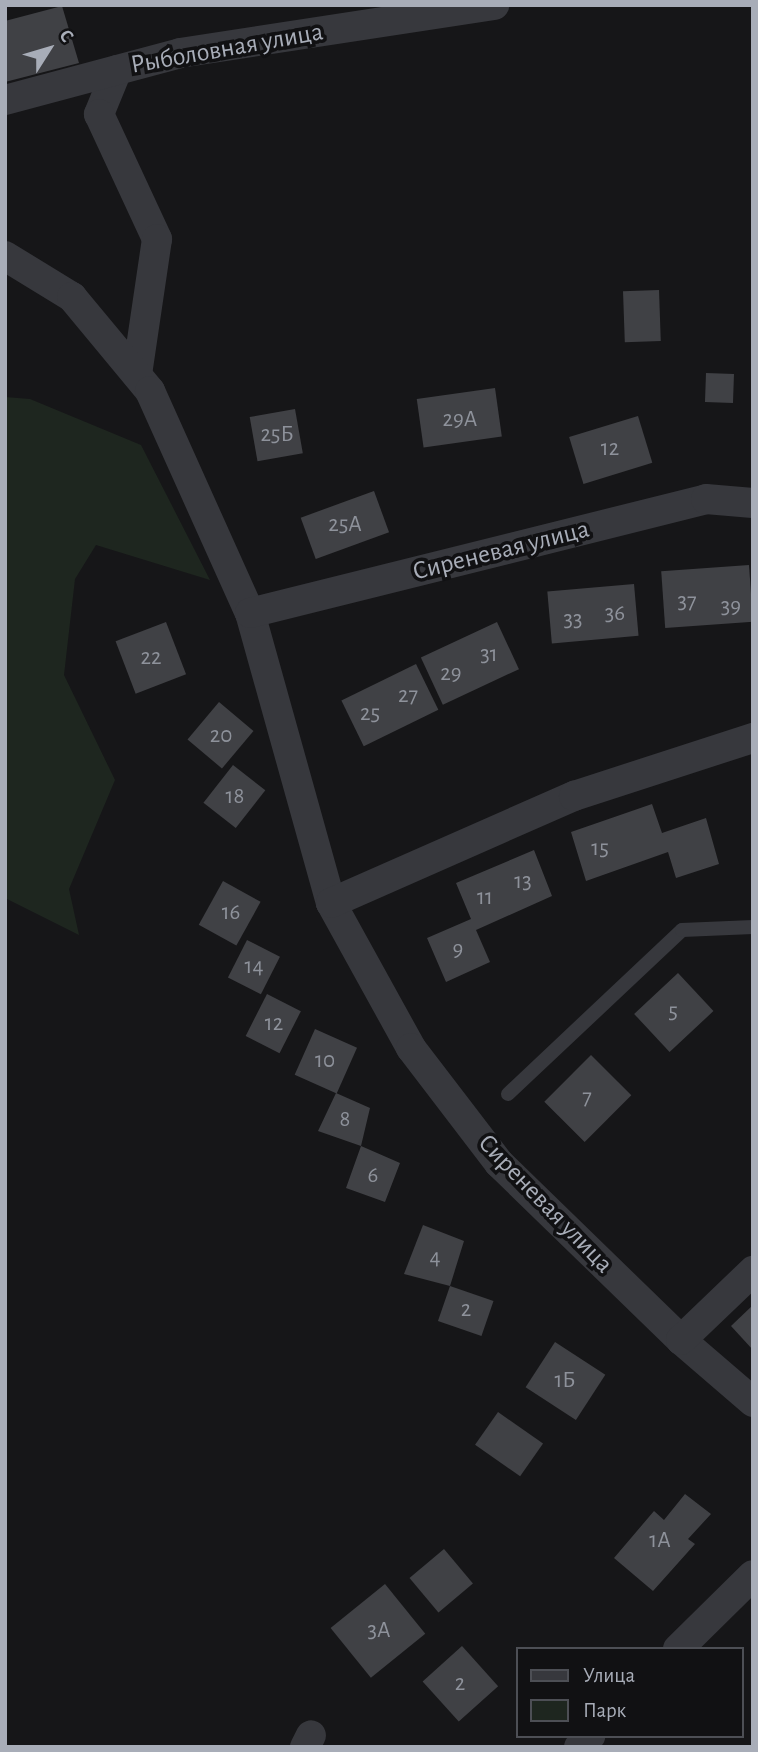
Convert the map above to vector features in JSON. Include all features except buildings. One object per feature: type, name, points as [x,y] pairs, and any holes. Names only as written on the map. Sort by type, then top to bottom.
[{"type":"street","name":"Рыболовная улица","points":[[5,100],[180,52],[494,5]]},
{"type":"street","points":[[117,70],[99,114],[158,240],[143,383]]},
{"type":"street","name":"Сиреневая улица","points":[[5,256],[72,297],[143,383],[250,613],[331,903],[411,1048],[499,1163],[681,1340],[753,1402]]},
{"type":"street","name":"Сиреневая улица","points":[[250,613],[706,499],[753,503]]},
{"type":"street","points":[[331,903],[574,796],[753,738]]},
{"type":"street","points":[[681,1340],[753,1271]]},
{"type":"street","points":[[680,1647],[753,1575]]},
{"type":"lane","points":[[508,1094],[682,930],[753,927]]},
{"type":"green space","points":[[5,397],[30,399],[141,445],[210,580],[96,545],[75,579],[64,675],[115,780],[69,889],[79,935],[5,898]]}]
